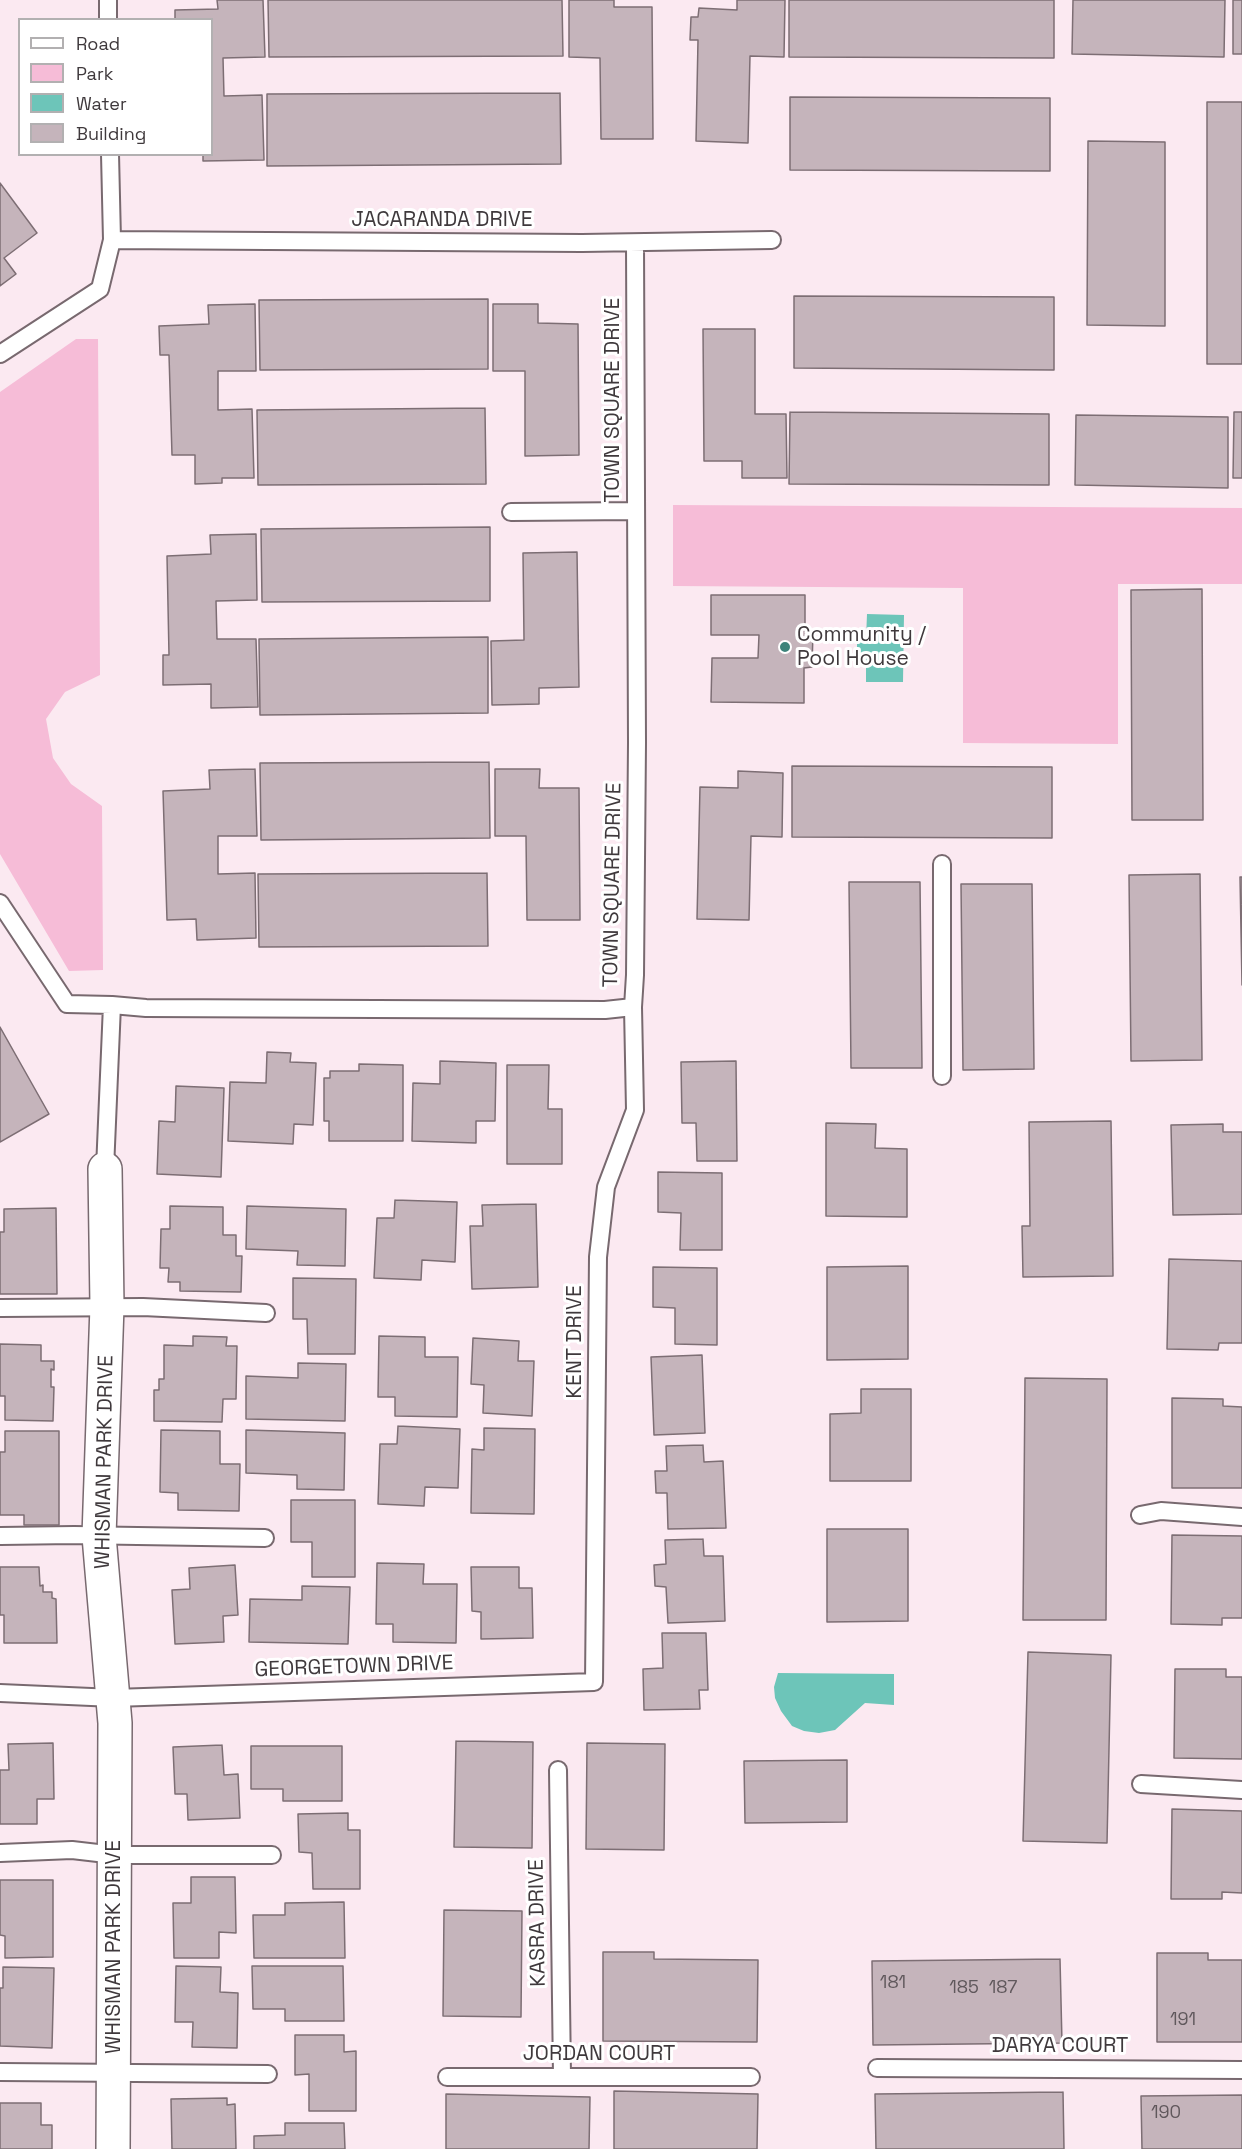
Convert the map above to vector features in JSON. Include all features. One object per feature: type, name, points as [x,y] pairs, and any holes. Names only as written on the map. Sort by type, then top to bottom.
[{"type":"street","name":"WHISMAN PARK DRIVE","points":[[105,1169],[107,1306],[99,1536],[114,1698],[113,2149]]},
{"type":"lane","points":[[108,0],[108,18]]},
{"type":"lane","points":[[0,354],[100,289],[112,240],[110,156]]},
{"type":"lane","name":"JACARANDA DRIVE","points":[[112,240],[635,243],[772,240]]},
{"type":"lane","name":"TOWN SQUARE DRIVE","points":[[112,1005],[146,1008],[605,1010],[633,1007],[636,790],[635,243]]},
{"type":"lane","points":[[511,512],[636,512]]},
{"type":"lane","points":[[942,864],[942,1076]]},
{"type":"lane","points":[[2,906],[67,1004],[112,1005]]},
{"type":"lane","name":"WHISMAN PARK DRIVE","points":[[105,1169],[112,1005]]},
{"type":"lane","name":"KENT DRIVE","points":[[594,1682],[598,1257],[606,1187],[635,1110],[633,1007]]},
{"type":"lane","points":[[0,1308],[107,1306],[266,1313]]},
{"type":"lane","points":[[1140,1515],[1161,1511],[1242,1517]]},
{"type":"lane","points":[[0,1536],[265,1538]]},
{"type":"lane","name":"GEORGETOWN DRIVE","points":[[0,1693],[114,1698],[594,1682]]},
{"type":"lane","name":"KASRA DRIVE","points":[[558,1770],[562,2076]]},
{"type":"lane","points":[[1141,1784],[1242,1790]]},
{"type":"lane","points":[[0,1853],[72,1850],[115,1855],[272,1854]]},
{"type":"lane","name":"DARYA COURT","points":[[877,2068],[1242,2070]]},
{"type":"lane","points":[[0,2072],[268,2074]]},
{"type":"lane","name":"JORDAN COURT","points":[[447,2077],[751,2078]]},
{"type":"green space","points":[[76,339],[98,339],[100,675],[65,692],[46,719],[53,758],[71,784],[102,806],[103,970],[69,971],[0,854],[0,392]]},
{"type":"green space","points":[[673,505],[1242,508],[1242,584],[1118,584],[1118,744],[963,743],[963,588],[673,586]]},
{"type":"water","points":[[867,614],[904,615],[903,682],[866,682],[866,658],[857,658],[857,638],[866,639]]},
{"type":"water","points":[[778,1673],[894,1674],[894,1705],[865,1703],[835,1730],[819,1733],[804,1731],[792,1726],[775,1698],[774,1687]]},
{"type":"building","points":[[217,0],[263,0],[265,57],[223,58],[224,96],[262,95],[264,160],[203,161],[203,156],[213,156],[213,18],[175,18],[175,10],[218,9]]},
{"type":"building","points":[[268,0],[562,0],[563,56],[269,57]]},
{"type":"building","points":[[569,0],[614,0],[614,7],[652,7],[653,139],[601,139],[600,58],[569,57]]},
{"type":"building","points":[[737,0],[785,0],[784,57],[750,56],[748,143],[696,141],[698,40],[690,40],[691,17],[698,17],[699,8],[737,10]]},
{"type":"building","points":[[789,0],[1054,0],[1054,58],[789,57]]},
{"type":"building","points":[[1073,0],[1225,0],[1224,57],[1072,54]]},
{"type":"building","points":[[1233,0],[1242,0],[1242,54],[1233,54]]},
{"type":"building","points":[[560,93],[561,164],[267,166],[267,94]]},
{"type":"building","points":[[790,97],[1050,98],[1050,171],[790,170]]},
{"type":"building","points":[[1207,102],[1242,102],[1242,364],[1207,364]]},
{"type":"building","points":[[1088,141],[1165,142],[1165,326],[1087,325]]},
{"type":"building","points":[[0,183],[37,233],[4,258],[16,274],[0,286]]},
{"type":"building","points":[[794,296],[1054,297],[1054,370],[794,368]]},
{"type":"building","points":[[488,299],[488,369],[260,370],[259,300]]},
{"type":"building","points":[[255,304],[256,371],[218,371],[218,410],[252,409],[254,478],[222,478],[222,483],[195,484],[195,455],[172,455],[169,355],[160,355],[159,326],[209,324],[208,305]]},
{"type":"building","points":[[493,304],[538,304],[538,323],[578,324],[579,455],[525,456],[525,371],[493,371]]},
{"type":"building","points":[[703,329],[755,329],[755,414],[786,414],[787,478],[742,478],[742,461],[704,461]]},
{"type":"building","points":[[485,408],[486,484],[258,485],[257,410]]},
{"type":"building","points":[[790,412],[1049,414],[1049,485],[789,484]]},
{"type":"building","points":[[1234,412],[1242,412],[1242,478],[1233,478]]},
{"type":"building","points":[[1076,415],[1228,417],[1228,488],[1075,485]]},
{"type":"building","points":[[490,527],[490,601],[262,602],[261,529]]},
{"type":"building","points":[[256,534],[257,600],[216,601],[217,639],[256,639],[258,707],[211,708],[211,684],[163,685],[163,655],[169,655],[167,556],[211,554],[210,535]]},
{"type":"building","points":[[577,552],[579,687],[539,688],[539,704],[492,705],[491,641],[524,640],[523,553]]},
{"type":"building","points":[[1202,589],[1203,820],[1132,820],[1131,590]]},
{"type":"building","name":"Community / Pool House","points":[[711,595],[805,595],[805,631],[813,632],[812,667],[804,668],[804,703],[711,702],[712,658],[758,658],[759,635],[711,635]]},
{"type":"building","points":[[488,637],[488,713],[260,715],[259,639]]},
{"type":"building","points":[[489,762],[490,838],[261,840],[260,763]]},
{"type":"building","points":[[792,766],[1052,767],[1052,838],[792,837]]},
{"type":"building","points":[[255,769],[257,836],[218,836],[218,874],[255,873],[256,938],[197,940],[196,919],[167,920],[163,791],[210,789],[209,770]]},
{"type":"building","points":[[495,769],[540,769],[539,788],[579,788],[580,920],[527,920],[526,836],[495,836]]},
{"type":"building","points":[[738,771],[783,773],[782,837],[751,836],[749,920],[697,919],[700,787],[738,788]]},
{"type":"building","points":[[487,873],[488,946],[259,947],[258,874]]},
{"type":"building","points":[[1200,874],[1202,1060],[1131,1061],[1129,875]]},
{"type":"building","points":[[1240,877],[1242,877],[1242,985]]},
{"type":"building","points":[[849,882],[920,882],[922,1068],[851,1068]]},
{"type":"building","points":[[961,884],[1032,884],[1034,1069],[963,1070]]},
{"type":"building","points":[[0,1027],[49,1114],[0,1142]]},
{"type":"building","points":[[267,1052],[291,1053],[290,1062],[316,1063],[313,1125],[294,1124],[293,1144],[228,1141],[230,1082],[266,1083]]},
{"type":"building","points":[[440,1061],[496,1063],[495,1121],[476,1121],[476,1143],[412,1141],[413,1083],[440,1084]]},
{"type":"building","points":[[736,1061],[737,1161],[697,1161],[696,1123],[682,1123],[681,1062]]},
{"type":"building","points":[[359,1064],[403,1065],[403,1141],[329,1141],[329,1121],[324,1121],[324,1078],[330,1078],[330,1071],[359,1071]]},
{"type":"building","points":[[507,1065],[549,1065],[548,1109],[562,1109],[562,1164],[507,1164]]},
{"type":"building","points":[[176,1086],[224,1088],[221,1177],[157,1174],[159,1121],[175,1122]]},
{"type":"building","points":[[1111,1121],[1113,1276],[1023,1277],[1022,1226],[1030,1226],[1029,1122]]},
{"type":"building","points":[[826,1123],[876,1124],[875,1148],[907,1149],[907,1217],[826,1216]]},
{"type":"building","points":[[1223,1124],[1223,1132],[1242,1132],[1242,1214],[1173,1215],[1171,1125]]},
{"type":"building","points":[[658,1172],[722,1173],[722,1250],[680,1250],[681,1213],[658,1212]]},
{"type":"building","points":[[395,1200],[457,1202],[455,1262],[422,1260],[421,1280],[374,1278],[377,1218],[394,1218]]},
{"type":"building","points":[[536,1204],[538,1287],[472,1289],[470,1226],[483,1226],[482,1205]]},
{"type":"building","points":[[170,1206],[223,1207],[223,1235],[236,1235],[236,1256],[242,1256],[241,1292],[180,1291],[180,1282],[168,1282],[169,1268],[160,1268],[161,1229],[170,1229]]},
{"type":"building","points":[[247,1206],[346,1209],[345,1266],[297,1265],[298,1251],[246,1249]]},
{"type":"building","points":[[56,1208],[57,1294],[0,1294],[0,1232],[4,1232],[4,1209]]},
{"type":"building","points":[[1169,1259],[1242,1261],[1242,1343],[1219,1343],[1218,1350],[1167,1349]]},
{"type":"building","points":[[908,1266],[908,1359],[827,1360],[827,1267]]},
{"type":"building","points":[[653,1267],[717,1268],[717,1345],[675,1344],[675,1308],[653,1307]]},
{"type":"building","points":[[293,1278],[356,1279],[355,1354],[308,1354],[307,1319],[293,1319]]},
{"type":"building","points":[[193,1336],[227,1337],[226,1346],[237,1346],[236,1399],[223,1399],[222,1422],[154,1421],[154,1390],[159,1390],[159,1379],[164,1379],[164,1345],[193,1346]]},
{"type":"building","points":[[379,1336],[425,1337],[425,1357],[458,1357],[457,1417],[395,1416],[395,1397],[378,1397]]},
{"type":"building","points":[[473,1338],[519,1341],[518,1361],[534,1361],[532,1416],[483,1413],[484,1385],[471,1384]]},
{"type":"building","points":[[0,1344],[41,1345],[41,1361],[54,1361],[54,1370],[51,1369],[51,1387],[54,1387],[53,1421],[5,1420],[5,1396],[0,1396]]},
{"type":"building","points":[[702,1355],[705,1433],[654,1435],[651,1357]]},
{"type":"building","points":[[298,1363],[346,1364],[345,1421],[246,1419],[246,1376],[298,1378]]},
{"type":"building","points":[[1025,1378],[1107,1379],[1106,1620],[1023,1620]]},
{"type":"building","points":[[861,1389],[911,1389],[911,1481],[830,1481],[830,1414],[861,1413]]},
{"type":"building","points":[[1172,1398],[1223,1399],[1223,1406],[1242,1407],[1242,1488],[1172,1488]]},
{"type":"building","points":[[398,1426],[460,1429],[458,1488],[425,1487],[424,1506],[378,1504],[380,1444],[397,1444]]},
{"type":"building","points":[[484,1428],[535,1429],[534,1514],[471,1513],[472,1449],[484,1450]]},
{"type":"building","points":[[161,1430],[220,1431],[220,1464],[240,1464],[239,1511],[178,1510],[178,1493],[160,1492]]},
{"type":"building","points":[[246,1430],[345,1433],[344,1490],[297,1489],[297,1475],[246,1473]]},
{"type":"building","points":[[5,1431],[59,1431],[59,1525],[24,1525],[24,1515],[0,1515],[0,1452],[5,1452]]},
{"type":"building","points":[[703,1445],[704,1462],[723,1461],[726,1528],[668,1529],[667,1493],[656,1493],[655,1471],[667,1471],[666,1446]]},
{"type":"building","points":[[291,1500],[355,1500],[355,1577],[312,1577],[312,1542],[291,1542]]},
{"type":"building","points":[[827,1529],[908,1529],[908,1621],[827,1622]]},
{"type":"building","points":[[1172,1535],[1242,1536],[1242,1618],[1222,1618],[1222,1625],[1171,1624]]},
{"type":"building","points":[[703,1539],[704,1556],[723,1556],[725,1621],[668,1623],[666,1587],[655,1586],[654,1565],[666,1564],[665,1540]]},
{"type":"building","points":[[377,1563],[424,1564],[423,1584],[457,1584],[456,1643],[393,1642],[393,1624],[376,1624]]},
{"type":"building","points":[[235,1565],[238,1615],[223,1616],[224,1642],[175,1644],[172,1590],[190,1589],[189,1568]]},
{"type":"building","points":[[0,1567],[39,1567],[40,1586],[43,1585],[43,1592],[52,1592],[52,1598],[56,1599],[57,1643],[4,1643],[4,1615],[0,1615]]},
{"type":"building","points":[[471,1567],[519,1567],[519,1588],[532,1588],[533,1638],[481,1639],[481,1612],[472,1611]]},
{"type":"building","points":[[302,1586],[350,1587],[348,1644],[249,1642],[250,1599],[302,1600]]},
{"type":"building","points":[[662,1633],[706,1633],[708,1690],[699,1690],[700,1709],[644,1710],[643,1669],[663,1668]]},
{"type":"building","points":[[1028,1652],[1111,1655],[1107,1843],[1023,1841]]},
{"type":"building","points":[[1175,1669],[1226,1669],[1226,1677],[1242,1677],[1242,1759],[1174,1758]]},
{"type":"building","points":[[456,1741],[533,1742],[532,1848],[454,1847]]},
{"type":"building","points":[[53,1743],[54,1799],[37,1799],[37,1824],[0,1824],[0,1770],[9,1770],[8,1744]]},
{"type":"building","points":[[587,1743],[665,1744],[664,1850],[586,1849]]},
{"type":"building","points":[[222,1745],[224,1775],[238,1774],[240,1818],[188,1820],[187,1794],[175,1794],[173,1747]]},
{"type":"building","points":[[251,1746],[342,1746],[342,1801],[283,1801],[283,1789],[251,1789]]},
{"type":"building","points":[[847,1760],[847,1822],[745,1823],[744,1761]]},
{"type":"building","points":[[1172,1809],[1242,1811],[1242,1893],[1222,1892],[1222,1899],[1171,1899]]},
{"type":"building","points":[[348,1813],[348,1830],[360,1830],[360,1889],[313,1889],[312,1853],[299,1852],[298,1814]]},
{"type":"building","points":[[191,1877],[235,1877],[236,1933],[219,1932],[219,1958],[174,1958],[173,1903],[191,1903]]},
{"type":"building","points":[[0,1880],[53,1880],[53,1957],[5,1958],[5,1936],[0,1935]]},
{"type":"building","points":[[344,1902],[345,1958],[254,1958],[253,1915],[285,1915],[285,1903]]},
{"type":"building","points":[[444,1910],[522,1911],[521,2017],[443,2016]]},
{"type":"building","points":[[603,1952],[654,1952],[654,1959],[758,1960],[757,2042],[603,2041]]},
{"type":"building","points":[[1157,1953],[1208,1953],[1208,1960],[1242,1960],[1242,2042],[1157,2042]]},
{"type":"building","points":[[1060,1959],[1062,2043],[873,2045],[872,1961]]},
{"type":"building","points":[[176,1966],[221,1967],[220,1992],[238,1993],[237,2048],[192,2047],[193,2022],[175,2022]]},
{"type":"building","points":[[252,1966],[343,1966],[344,2021],[285,2021],[285,2009],[253,2009]]},
{"type":"building","points":[[3,1967],[54,1968],[52,2048],[0,2046],[0,1988],[3,1988]]},
{"type":"building","points":[[295,2035],[344,2035],[344,2052],[356,2051],[356,2111],[309,2111],[309,2074],[295,2075]]},
{"type":"building","points":[[614,2091],[758,2094],[757,2149],[614,2149]]},
{"type":"building","points":[[1063,2092],[1064,2149],[876,2149],[875,2094]]},
{"type":"building","points":[[446,2094],[590,2097],[589,2149],[446,2149]]},
{"type":"building","points":[[1242,2095],[1242,2149],[1142,2149],[1141,2096]]},
{"type":"building","points":[[227,2098],[227,2105],[235,2104],[236,2149],[172,2149],[171,2099]]},
{"type":"building","points":[[0,2103],[41,2103],[41,2125],[52,2125],[52,2149],[0,2149]]},
{"type":"building","points":[[285,2123],[344,2123],[345,2149],[254,2149],[254,2136],[285,2135]]},
{"type":"place","name":"Community / Pool House","points":[[785,647]]}]
